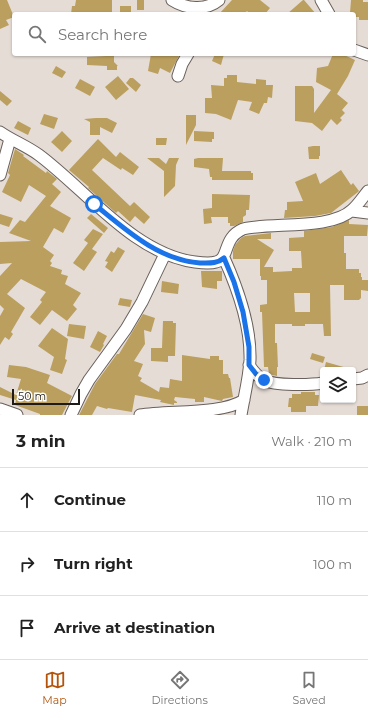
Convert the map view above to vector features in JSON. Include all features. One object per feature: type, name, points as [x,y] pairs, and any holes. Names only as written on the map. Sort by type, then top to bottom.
[{"type":"street","points":[[172,0],[179,4],[202,8],[219,1]]},
{"type":"street","points":[[321,0],[328,12]]},
{"type":"street","points":[[212,12],[219,1]]},
{"type":"street","points":[[356,51],[368,55]]},
{"type":"street","points":[[178,76],[187,56]]},
{"type":"street","points":[[0,132],[39,156],[124,228],[165,254],[183,260],[204,263],[218,262],[224,258],[231,237],[243,229],[330,222],[352,211],[368,191]]},
{"type":"street","points":[[0,176],[10,139]]},
{"type":"street","points":[[352,211],[368,213]]},
{"type":"street","points":[[71,415],[89,380],[126,329],[142,302],[165,254]]},
{"type":"street","points":[[224,258],[234,282],[243,312],[249,347],[249,365],[241,415]]},
{"type":"street","points":[[249,365],[256,374],[264,380],[274,384],[320,383]]},
{"type":"street","points":[[356,379],[368,375]]},
{"type":"street","points":[[140,415],[215,411],[239,404],[244,400]]},
{"type":"street","points":[[0,409],[17,415]]},
{"type":"building","points":[[0,0],[7,0],[12,12],[12,18],[6,20],[9,25],[0,29]]},
{"type":"building","points":[[76,0],[112,0],[112,12],[71,12],[72,6],[75,6]]},
{"type":"building","points":[[137,0],[144,0],[144,10],[137,10]]},
{"type":"building","points":[[232,0],[260,0],[270,8],[267,12],[221,12]]},
{"type":"building","points":[[303,0],[314,12],[289,12]]},
{"type":"building","points":[[351,0],[363,0],[363,2],[368,2],[368,20],[359,20],[359,17],[356,17],[356,12],[350,12]]},
{"type":"building","points":[[120,6],[131,6],[131,12],[120,12]]},
{"type":"building","points":[[114,56],[114,62],[118,66],[117,70],[107,70],[107,66],[87,65],[87,57]]},
{"type":"building","points":[[151,56],[179,56],[170,73],[160,68],[158,74],[148,71]]},
{"type":"building","points":[[214,56],[223,56],[221,65],[212,61]]},
{"type":"building","points":[[332,56],[346,56],[355,60],[348,76],[337,94],[348,103],[342,110],[345,113],[340,118],[342,120],[337,125],[331,119],[322,131],[312,123],[295,121],[295,86],[312,86],[314,89],[314,113],[331,90],[316,82],[317,68],[328,66]]},
{"type":"building","points":[[56,66],[66,72],[62,78],[52,73]]},
{"type":"building","points":[[227,75],[237,75],[237,82],[256,84],[256,79],[266,80],[266,85],[273,85],[272,98],[268,97],[267,103],[264,103],[259,114],[249,110],[252,102],[238,100],[231,120],[216,114],[205,113],[205,98],[212,98],[211,85],[224,86],[224,78],[227,78]]},
{"type":"building","points":[[118,76],[129,89],[116,100],[105,87]]},
{"type":"building","points":[[130,78],[133,78],[141,85],[136,92],[126,83]]},
{"type":"building","points":[[80,79],[95,87],[90,96],[75,88]]},
{"type":"building","points":[[0,91],[12,101],[7,106],[0,100]]},
{"type":"building","points":[[44,114],[58,118],[54,129],[40,124]]},
{"type":"building","points":[[186,115],[196,115],[196,125],[186,145]]},
{"type":"building","points":[[107,118],[117,123],[112,133],[100,127],[100,135],[90,135],[90,122],[84,119]]},
{"type":"building","points":[[18,121],[31,128],[28,135],[14,128]]},
{"type":"building","points":[[62,131],[72,141],[62,152],[51,142]]},
{"type":"building","points":[[194,131],[214,132],[214,139],[212,139],[212,142],[194,141]]},
{"type":"building","points":[[156,138],[167,138],[166,145],[156,145]]},
{"type":"building","points":[[98,139],[116,157],[120,152],[139,167],[133,175],[122,168],[121,170],[103,158],[92,170],[130,206],[134,202],[150,217],[144,224],[135,216],[130,222],[118,211],[116,213],[69,170]]},
{"type":"building","points":[[320,146],[319,159],[309,159],[308,147]]},
{"type":"building","points":[[15,149],[46,173],[47,171],[57,179],[52,184],[61,192],[50,206],[71,218],[63,233],[54,228],[43,247],[54,255],[50,261],[52,263],[50,266],[62,270],[61,274],[68,276],[65,284],[81,293],[73,305],[77,309],[67,321],[52,310],[40,325],[30,317],[42,302],[40,300],[46,292],[21,279],[7,294],[25,308],[11,332],[13,334],[9,340],[5,337],[0,345],[0,316],[4,309],[0,305],[0,276],[12,263],[0,264],[0,242],[31,241],[9,233],[20,220],[25,222],[46,196],[29,185],[21,202],[2,192],[10,175],[8,173]]},
{"type":"building","points":[[147,158],[159,158],[166,164],[169,158],[179,158],[176,165],[175,186],[164,197],[164,171]]},
{"type":"building","points":[[223,158],[222,171],[251,171],[251,173],[253,173],[253,180],[212,180],[209,169],[194,167],[194,159]]},
{"type":"building","points":[[341,170],[351,185],[353,183],[359,191],[358,192],[331,213],[315,216],[284,218],[285,210],[287,210],[287,202],[303,201],[295,182],[316,173],[320,184]]},
{"type":"building","points":[[212,194],[250,195],[249,210],[246,210],[246,215],[243,217],[243,222],[230,226],[230,223],[228,223],[228,217],[211,217],[212,223],[204,224],[203,209],[212,208]]},
{"type":"building","points":[[0,214],[13,218],[9,227],[0,224]]},
{"type":"building","points":[[91,214],[108,228],[104,233],[87,218]]},
{"type":"building","points":[[349,220],[349,224],[368,225],[367,236],[344,236],[344,253],[346,253],[346,269],[359,269],[362,280],[368,280],[368,291],[361,290],[361,298],[359,300],[344,300],[344,285],[330,285],[331,336],[324,336],[323,324],[292,326],[292,324],[275,324],[275,343],[277,343],[278,367],[277,376],[269,374],[268,367],[264,367],[262,312],[260,312],[260,305],[267,304],[267,280],[261,280],[260,259],[233,259],[235,245],[245,236],[271,233],[271,239],[257,239],[274,250],[264,267],[273,267],[273,272],[292,271],[292,268],[302,268],[301,251],[289,251],[289,238],[304,237],[304,231],[332,227]],"holes":[[[294,293],[310,293],[310,312],[295,312]]]},
{"type":"building","points":[[93,229],[103,234],[92,249],[97,252],[84,271],[73,263],[88,243],[84,240]]},
{"type":"building","points":[[118,247],[125,251],[112,272],[105,267],[108,262],[105,261],[111,251],[114,253]]},
{"type":"building","points":[[201,271],[222,271],[222,281],[217,281],[217,289],[202,287]]},
{"type":"building","points":[[162,281],[179,284],[178,294],[161,292]]},
{"type":"building","points":[[120,298],[132,300],[130,307],[118,305]]},
{"type":"building","points":[[143,314],[155,318],[151,332],[144,330],[145,344],[134,361],[143,364],[138,376],[142,378],[140,381],[159,392],[160,387],[169,388],[170,379],[182,381],[182,355],[210,359],[210,356],[219,356],[219,360],[223,360],[223,374],[228,374],[230,378],[233,397],[223,399],[222,401],[204,397],[204,402],[195,402],[195,399],[175,397],[174,400],[177,403],[174,403],[174,405],[160,402],[161,400],[135,395],[132,412],[107,409],[97,406],[92,415],[79,415],[95,384],[117,354],[119,354]]},
{"type":"building","points":[[163,321],[173,321],[173,323],[176,323],[175,356],[168,356],[168,362],[151,361],[151,348],[162,348]]},
{"type":"building","points":[[69,324],[86,326],[84,339],[67,336]]},
{"type":"building","points":[[52,328],[68,339],[65,359],[67,360],[62,374],[50,370],[54,357],[38,346]]},
{"type":"building","points":[[98,331],[107,336],[100,352],[90,347]]},
{"type":"building","points":[[312,353],[325,357],[323,363],[310,359]]},
{"type":"building","points":[[326,362],[344,367],[325,367]]},
{"type":"building","points":[[9,365],[26,367],[50,375],[47,383],[72,396],[62,415],[40,415],[15,405],[16,400],[0,395],[0,387],[16,395],[21,379],[7,377]]},
{"type":"building","points":[[301,392],[315,392],[315,395],[319,395],[318,406],[306,406],[306,412],[291,412],[291,407],[288,407],[289,398],[292,398],[292,394],[301,394]]},
{"type":"building","points":[[357,406],[368,406],[368,415],[357,415]]},
{"type":"route","points":[[94,204],[124,228],[165,254],[183,260],[210,263],[218,262],[224,258],[239,295],[243,312],[249,347],[249,365],[256,374],[264,380]]}]
